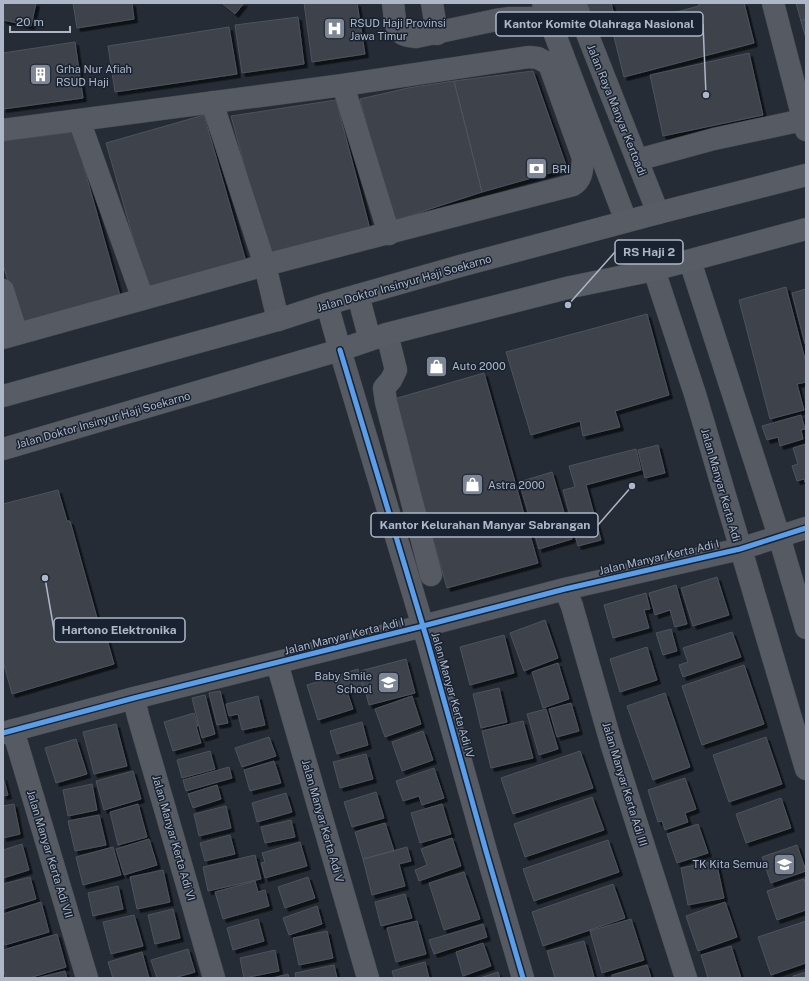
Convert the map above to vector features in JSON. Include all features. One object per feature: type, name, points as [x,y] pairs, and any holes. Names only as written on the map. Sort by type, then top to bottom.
[{"type":"main road","name":"Jalan Doktor Insinyur Haji Soekarno","points":[[3,396],[278,320],[358,295],[643,217],[806,175]]},
{"type":"main road","name":"Jalan Doktor Insinyur Haji Soekarno","points":[[3,449],[340,350],[378,337],[571,287],[686,262],[806,229]]},
{"type":"main road","points":[[358,295],[378,337]]},
{"type":"main road","points":[[327,304],[340,350]]},
{"type":"street","points":[[393,3],[396,27],[399,33],[406,37],[437,34],[496,20],[510,18],[538,18],[562,8],[643,217]]},
{"type":"street","points":[[432,3],[437,34]]},
{"type":"street","points":[[637,160],[714,139],[805,125],[773,3]]},
{"type":"street","name":"Jalan Raya Manyar Kertoadi","points":[[562,8],[637,160],[643,217]]},
{"type":"street","points":[[3,130],[343,85],[530,57],[538,58],[549,64],[583,158],[582,171],[578,182],[573,185],[265,266],[10,336],[3,290]]},
{"type":"street","points":[[343,85],[389,234]]},
{"type":"street","points":[[212,102],[265,266],[278,320]]},
{"type":"street","points":[[79,120],[143,299]]},
{"type":"street","points":[[686,262],[806,628]]},
{"type":"street","name":"Jalan Manyar Kerta Adi","points":[[658,269],[695,394],[745,547],[806,769]]},
{"type":"street","points":[[378,337],[396,370],[391,380],[384,388],[386,402],[431,575]]},
{"type":"street","name":"Jalan Manyar Kerta Adi IV","points":[[340,350],[423,626],[523,978]]},
{"type":"street","name":"Jalan Manyar Kerta Adi I","points":[[8,732],[134,698],[565,589],[745,547],[806,528]]},
{"type":"street","name":"Jalan Manyar Kerta Adi III","points":[[565,589],[572,606],[611,743],[686,978]]},
{"type":"street","name":"Jalan Manyar Kerta Adi V","points":[[277,663],[368,978]]},
{"type":"street","name":"Jalan Manyar Kerta Adi VI","points":[[134,698],[214,978]]},
{"type":"street","name":"Jalan Manyar Kerta Adi VII","points":[[8,732],[86,978]]},
{"type":"building","points":[[3,3],[36,3],[31,26],[3,20]]},
{"type":"building","points":[[73,3],[132,3],[134,19],[77,28]]},
{"type":"building","points":[[222,3],[244,3],[235,14]]},
{"type":"building","name":"RSUD Haji Provinsi Jawa Timur","points":[[304,3],[357,3],[365,54],[312,62]]},
{"type":"building","points":[[586,3],[611,3],[616,23],[593,29]]},
{"type":"building","points":[[698,3],[744,3],[754,43],[624,77],[612,29],[699,6]]},
{"type":"building","points":[[796,3],[806,3],[806,19],[801,21]]},
{"type":"building","points":[[298,17],[304,64],[242,73],[235,25]]},
{"type":"building","points":[[806,19],[806,38],[801,21]]},
{"type":"building","points":[[229,27],[237,74],[115,92],[108,46]]},
{"type":"building","name":"Grha Nur Afiah RSUD Haji","points":[[75,42],[83,98],[3,109],[3,53]]},
{"type":"building","points":[[749,53],[763,115],[663,136],[650,75]]},
{"type":"building","points":[[533,71],[567,168],[482,192],[454,81]]},
{"type":"building","points":[[454,81],[482,192],[393,221],[360,99],[408,88]]},
{"type":"building","points":[[336,100],[370,229],[269,256],[231,116]]},
{"type":"building","points":[[204,115],[247,265],[149,293],[106,143]]},
{"type":"building","points":[[74,132],[121,299],[21,327],[3,264],[3,141]]},
{"type":"building","points":[[786,287],[806,363],[806,382],[797,384],[804,410],[770,419],[739,300]]},
{"type":"building","points":[[806,289],[806,344],[805,344],[792,293]]},
{"type":"building","points":[[647,314],[669,395],[615,411],[620,427],[583,436],[580,421],[531,435],[506,352]]},
{"type":"building","points":[[484,373],[538,563],[447,588],[394,399]]},
{"type":"building","points":[[801,415],[805,429],[801,430],[803,439],[780,446],[778,437],[767,440],[762,426]]},
{"type":"building","points":[[806,444],[806,485],[804,479],[797,481],[792,466],[798,464],[793,448]]},
{"type":"building","points":[[658,445],[665,473],[645,478],[638,450]]},
{"type":"building","points":[[636,449],[641,470],[586,485],[601,540],[578,546],[563,490],[575,487],[569,466]]},
{"type":"building","points":[[552,472],[572,539],[539,549],[519,482]]},
{"type":"building","points":[[58,490],[67,521],[70,521],[102,636],[106,636],[114,664],[12,694],[3,661],[3,504]]},
{"type":"building","points":[[717,577],[729,615],[693,626],[681,588]]},
{"type":"building","points":[[676,585],[687,624],[675,627],[670,610],[655,615],[649,593]]},
{"type":"building","points":[[646,593],[650,609],[644,610],[649,628],[613,638],[604,605]]},
{"type":"building","points":[[545,620],[558,658],[524,671],[510,633]]},
{"type":"building","points":[[671,629],[677,651],[663,655],[656,633]]},
{"type":"building","points":[[732,632],[741,657],[683,677],[679,665],[688,662],[683,648]]},
{"type":"building","points":[[504,635],[514,673],[470,685],[460,647]]},
{"type":"building","points":[[647,647],[657,680],[620,692],[610,659]]},
{"type":"building","name":"Baby Smile School","points":[[406,659],[415,693],[369,705],[360,671]]},
{"type":"building","points":[[558,663],[569,699],[543,708],[532,672]]},
{"type":"building","points":[[744,665],[764,724],[702,745],[682,686]]},
{"type":"building","points":[[358,669],[363,686],[347,691],[353,709],[318,720],[307,685]]},
{"type":"building","points":[[499,688],[507,722],[481,728],[473,694]]},
{"type":"building","points":[[220,691],[228,723],[217,725],[209,693]]},
{"type":"building","points":[[665,693],[690,767],[653,780],[627,706]]},
{"type":"building","points":[[205,695],[215,734],[202,738],[192,698]]},
{"type":"building","points":[[258,696],[265,725],[242,730],[238,714],[229,716],[226,704]]},
{"type":"building","points":[[412,696],[421,724],[385,737],[375,709]]},
{"type":"building","points":[[571,703],[579,731],[557,737],[549,709]]},
{"type":"building","points":[[546,709],[558,749],[539,755],[527,714]]},
{"type":"building","points":[[194,713],[201,743],[173,751],[164,722]]},
{"type":"building","points":[[523,721],[533,758],[491,768],[482,731]]},
{"type":"building","points":[[362,722],[368,745],[337,754],[330,731]]},
{"type":"building","points":[[116,724],[127,766],[94,774],[83,732]]},
{"type":"building","points":[[423,731],[433,760],[402,771],[392,742]]},
{"type":"building","points":[[269,737],[276,756],[242,767],[235,748]]},
{"type":"building","points":[[766,737],[782,784],[729,802],[713,755]]},
{"type":"building","points":[[76,739],[87,774],[56,783],[45,748]]},
{"type":"building","points":[[210,751],[215,769],[182,778],[177,760]]},
{"type":"building","points":[[580,751],[593,788],[513,814],[501,778]]},
{"type":"building","points":[[366,754],[373,779],[340,788],[333,762]]},
{"type":"building","points":[[274,761],[281,783],[250,791],[244,770]]},
{"type":"building","points":[[229,767],[232,778],[186,791],[183,780]]},
{"type":"building","points":[[434,768],[444,798],[422,805],[419,796],[403,801],[396,781]]},
{"type":"building","points":[[133,771],[141,799],[104,810],[96,781]]},
{"type":"building","points":[[3,777],[8,795],[3,796]]},
{"type":"building","points":[[685,778],[696,809],[685,813],[688,822],[665,830],[662,821],[658,822],[648,790]]},
{"type":"building","points":[[92,784],[97,810],[68,816],[63,790]]},
{"type":"building","points":[[217,785],[221,799],[193,808],[188,794]]},
{"type":"building","points":[[376,792],[384,818],[352,827],[344,802]]},
{"type":"building","points":[[286,793],[292,812],[257,822],[252,803]]},
{"type":"building","points":[[592,797],[604,830],[525,857],[514,824]]},
{"type":"building","points":[[781,798],[791,828],[746,843],[736,814]]},
{"type":"building","points":[[14,804],[20,834],[3,838],[3,806]]},
{"type":"building","points":[[138,804],[147,837],[118,845],[110,812]]},
{"type":"building","points":[[442,804],[451,834],[420,843],[411,813]]},
{"type":"building","points":[[226,806],[231,828],[199,836],[194,814]]},
{"type":"building","points":[[99,815],[106,845],[75,851],[68,821]]},
{"type":"building","points":[[291,820],[295,837],[265,843],[261,827]]},
{"type":"building","points":[[385,823],[394,851],[363,859],[355,832]]},
{"type":"building","points":[[698,824],[708,853],[677,863],[667,834]]},
{"type":"building","points":[[230,835],[235,854],[205,861],[200,843]]},
{"type":"building","points":[[452,838],[461,866],[419,881],[415,870],[427,865],[421,849]]},
{"type":"building","points":[[149,839],[157,865],[124,875],[116,849]]},
{"type":"building","points":[[608,840],[619,872],[534,901],[523,869]]},
{"type":"building","points":[[300,842],[307,866],[265,878],[261,863],[265,862],[262,853]]},
{"type":"building","points":[[22,844],[29,870],[3,878],[3,850]]},
{"type":"building","name":"TK Kita Semua","points":[[797,845],[806,871],[771,883],[762,857]]},
{"type":"building","points":[[113,847],[121,875],[83,885],[76,857]]},
{"type":"building","points":[[407,847],[411,861],[399,864],[405,886],[372,895],[363,859]]},
{"type":"building","points":[[255,855],[261,879],[208,891],[203,867]]},
{"type":"building","points":[[716,861],[724,898],[688,905],[681,868]]},
{"type":"building","points":[[163,870],[170,902],[137,909],[130,877]]},
{"type":"building","points":[[464,872],[480,919],[444,930],[429,883]]},
{"type":"building","points":[[30,877],[36,899],[3,909],[3,884]]},
{"type":"building","points":[[308,877],[315,898],[285,908],[278,887]]},
{"type":"building","points":[[804,879],[806,885],[806,910],[777,920],[767,891]]},
{"type":"building","points":[[255,881],[258,892],[265,890],[269,906],[223,919],[215,892]]},
{"type":"building","points":[[613,884],[625,918],[543,946],[532,912]]},
{"type":"building","points":[[118,886],[123,909],[93,916],[88,893]]},
{"type":"building","points":[[405,894],[412,918],[381,926],[375,902]]},
{"type":"building","points":[[41,902],[49,932],[5,945],[3,940],[3,914]]},
{"type":"building","points":[[725,902],[737,937],[698,951],[686,916]]},
{"type":"building","points":[[317,906],[322,924],[289,935],[283,918]]},
{"type":"building","points":[[173,909],[180,938],[155,944],[148,915]]},
{"type":"building","points":[[134,915],[143,946],[111,954],[103,922]]},
{"type":"building","points":[[258,919],[264,941],[233,950],[227,928]]},
{"type":"building","points":[[631,919],[644,960],[602,973],[590,931]]},
{"type":"building","points":[[417,921],[426,954],[396,962],[387,928]]},
{"type":"building","points":[[806,921],[806,963],[771,975],[758,937]]},
{"type":"building","points":[[483,924],[487,937],[434,954],[429,940]]},
{"type":"building","points":[[327,931],[333,958],[299,965],[293,938]]},
{"type":"building","points":[[57,934],[66,967],[29,978],[6,978],[3,968],[3,950]]},
{"type":"building","points":[[584,941],[594,977],[555,978],[547,951]]},
{"type":"building","points":[[483,943],[491,966],[463,976],[456,952]]},
{"type":"building","points":[[731,946],[741,978],[708,978],[701,955]]},
{"type":"building","points":[[188,949],[195,972],[174,978],[157,978],[151,960]]},
{"type":"building","points":[[275,950],[279,971],[244,978],[240,958]]},
{"type":"building","points":[[142,952],[149,978],[113,978],[108,962]]},
{"type":"building","points":[[425,962],[429,978],[394,978],[392,971]]},
{"type":"building","points":[[334,965],[337,978],[296,978],[295,973]]},
{"type":"building","points":[[647,965],[651,978],[612,978],[612,975]]},
{"type":"building","points":[[65,971],[67,978],[37,978]]},
{"type":"building","points":[[498,972],[500,978],[480,978]]},
{"type":"building","points":[[806,972],[806,978],[794,978],[793,976]]},
{"type":"building","points":[[288,974],[289,978],[273,978]]},
{"type":"cycle path","points":[[340,350],[428,643],[523,978]]},
{"type":"cycle path","points":[[3,733],[134,698],[565,589],[740,549],[806,528]]},
{"type":"place","name":"RSUD Haji Provinsi Jawa Timur","points":[[334,29]]},
{"type":"place","name":"Grha Nur Afiah RSUD Haji","points":[[41,75]]},
{"type":"place","name":"Kantor Komite Olahraga Nasional","points":[[706,95]]},
{"type":"place","name":"BRI","points":[[536,169]]},
{"type":"place","name":"RS Haji 2","points":[[568,305]]},
{"type":"place","name":"Auto 2000","points":[[436,366]]},
{"type":"place","name":"Astra 2000","points":[[472,485]]},
{"type":"place","name":"Kantor Kelurahan Manyar Sabrangan","points":[[632,486]]},
{"type":"place","name":"Hartono Elektronika","points":[[45,578]]},
{"type":"place","name":"Baby Smile School","points":[[388,682]]},
{"type":"place","name":"TK Kita Semua","points":[[784,864]]}]
